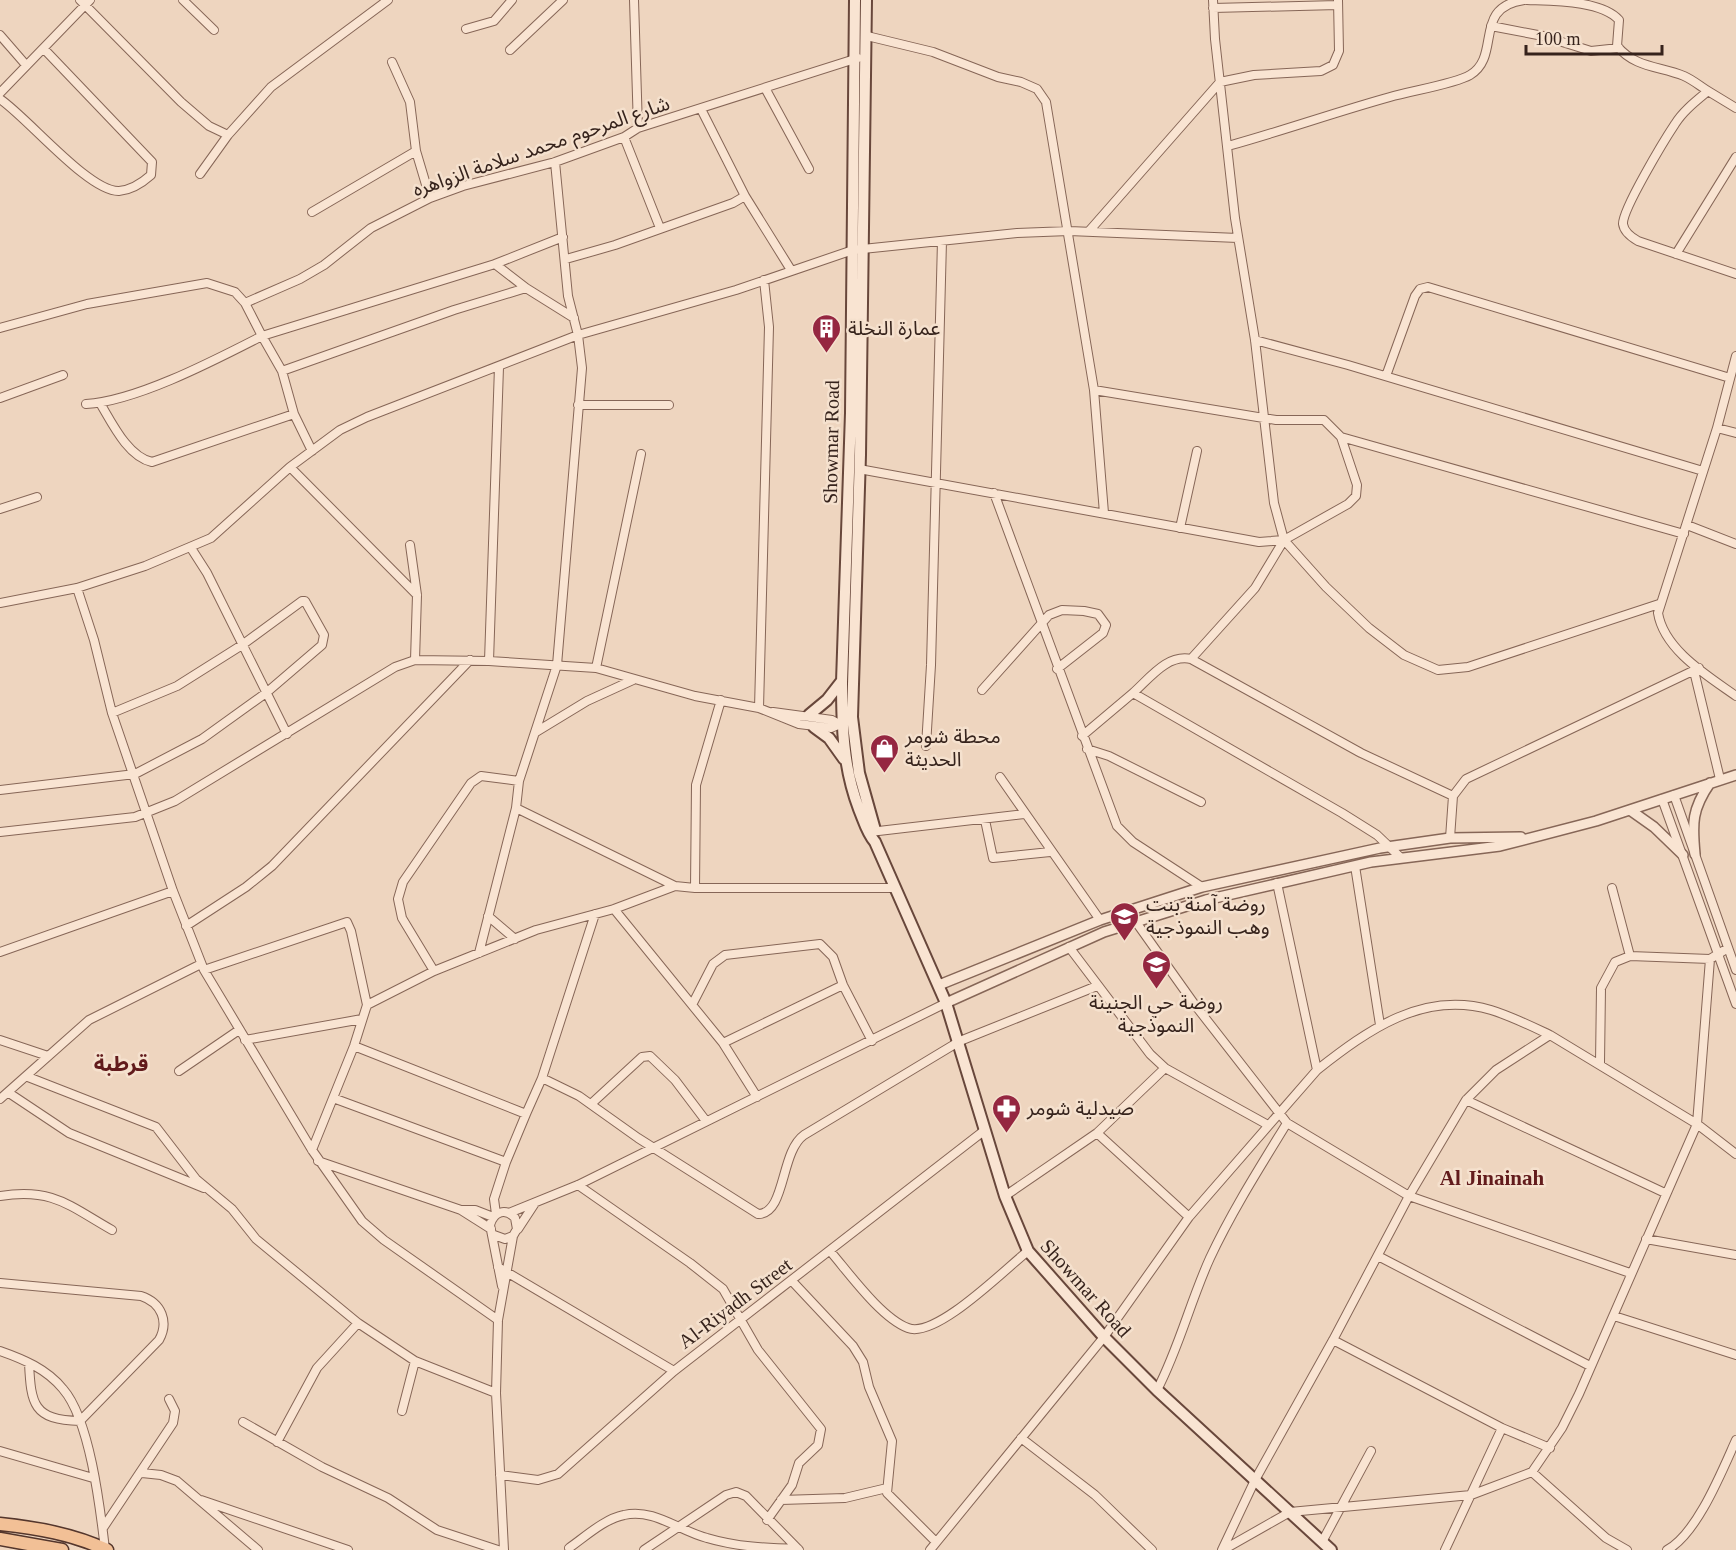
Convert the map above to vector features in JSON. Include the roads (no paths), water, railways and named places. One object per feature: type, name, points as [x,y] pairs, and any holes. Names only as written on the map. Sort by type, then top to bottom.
[{"type":"main road","name":"Showmar Road","points":[[855,0],[860,58],[857,250],[842,682],[844,761],[895,888],[946,1003],[960,1041],[1005,1196],[1028,1251],[1104,1337],[1157,1390],[1331,1550]]},
{"type":"main road","name":"Showmar Road","points":[[860,58],[867,36],[867,0]]},
{"type":"main road","name":"Showmar Road","points":[[857,250],[860,469],[852,717],[859,773],[873,835]]},
{"type":"main road","points":[[809,715],[827,700],[842,682]]},
{"type":"main road","points":[[814,727],[829,738],[844,761]]},
{"type":"main road","points":[[0,1524],[46,1530],[106,1550]]},
{"type":"main road","points":[[0,1539],[19,1546],[62,1550]]},
{"type":"street","points":[[183,0],[214,30]]},
{"type":"street","points":[[200,174],[228,135],[271,87],[388,0]]},
{"type":"street","points":[[466,29],[494,21],[512,0]]},
{"type":"street","points":[[510,50],[562,0]]},
{"type":"street","points":[[634,0],[638,128]]},
{"type":"street","points":[[1228,146],[1388,97],[1467,77],[1481,62],[1495,15],[1503,7],[1525,0],[1572,2],[1610,13],[1619,20],[1619,48]]},
{"type":"street","points":[[0,93],[44,49],[85,2],[181,102],[208,126],[228,135]]},
{"type":"street","points":[[1090,231],[1220,82],[1246,76],[1330,68],[1335,63],[1339,51],[1338,2],[1213,4],[1220,82],[1238,238],[1255,340],[1274,503],[1284,540],[1300,561],[1369,628],[1404,655],[1438,669],[1468,667],[1659,604]]},
{"type":"street","points":[[1491,26],[1543,36],[1591,51],[1619,48],[1644,66],[1686,77],[1736,108]]},
{"type":"street","points":[[0,35],[26,65]]},
{"type":"street","points":[[867,36],[933,52],[1037,89],[1046,102],[1070,231],[1094,390],[1104,513]]},
{"type":"street","points":[[0,99],[33,126],[93,183],[117,191],[140,185],[152,175],[152,162],[44,49]]},
{"type":"street","name":"شارع المرحوم محمد سلامة الزواهره","points":[[245,303],[300,279],[324,265],[371,228],[430,198],[463,186],[555,162],[624,137],[638,128],[860,58]]},
{"type":"street","points":[[392,62],[410,102],[416,151],[430,198]]},
{"type":"street","points":[[765,88],[809,169]]},
{"type":"street","points":[[1708,91],[1675,123],[1624,217],[1624,228],[1632,238],[1736,274]]},
{"type":"street","points":[[701,109],[745,196],[791,270]]},
{"type":"street","points":[[624,137],[660,228]]},
{"type":"street","points":[[312,212],[416,151]]},
{"type":"street","points":[[1676,254],[1736,157]]},
{"type":"street","points":[[480,953],[516,808],[519,781],[557,665],[582,368],[578,335],[568,296],[555,162]]},
{"type":"street","points":[[566,259],[615,245],[733,203],[745,196]]},
{"type":"street","points":[[0,603],[77,588],[191,548],[212,538],[235,520],[290,467],[340,430],[367,417],[499,368],[578,335],[857,250],[1017,233],[1070,231],[1238,238]]},
{"type":"street","points":[[86,404],[100,403],[198,367],[261,336],[495,264],[563,237]]},
{"type":"street","points":[[926,746],[931,665],[942,241]]},
{"type":"street","points":[[495,264],[526,288],[574,318]]},
{"type":"street","points":[[759,708],[769,327],[764,280]]},
{"type":"street","points":[[0,327],[87,304],[207,283],[235,292],[245,303],[282,371],[294,414],[312,451]]},
{"type":"street","points":[[1386,376],[1415,296],[1420,289],[1428,286],[1730,378]]},
{"type":"street","points":[[282,371],[464,306],[526,288]]},
{"type":"street","points":[[1255,340],[1386,376],[1703,471]]},
{"type":"street","points":[[1736,356],[1717,428],[1658,613],[1663,631],[1696,670],[1736,696]]},
{"type":"street","points":[[489,660],[499,368]]},
{"type":"street","points":[[0,398],[63,375]]},
{"type":"street","points":[[860,469],[1248,541],[1284,540],[1348,504],[1356,496],[1357,485],[1341,437],[1331,425],[1318,418],[1291,421],[1264,418],[1094,390]]},
{"type":"street","points":[[100,403],[123,439],[143,460],[152,462],[294,414]]},
{"type":"street","points":[[578,405],[669,405]]},
{"type":"street","points":[[1717,428],[1736,433]]},
{"type":"street","points":[[1341,437],[1684,534]]},
{"type":"street","points":[[1180,528],[1197,451]]},
{"type":"street","points":[[596,668],[641,454]]},
{"type":"street","points":[[290,467],[417,595]]},
{"type":"street","points":[[993,493],[1042,620],[1057,669],[1111,812],[1122,832],[1145,851],[1202,887]]},
{"type":"street","points":[[0,509],[37,497]]},
{"type":"street","points":[[1687,525],[1736,544]]},
{"type":"street","points":[[1191,659],[1256,588],[1284,540]]},
{"type":"street","points":[[410,545],[417,595],[415,660]]},
{"type":"street","points":[[191,548],[207,573],[286,734]]},
{"type":"street","points":[[77,588],[94,640],[112,713],[149,814],[173,891],[203,967],[239,1030],[318,1161],[347,1203],[372,1230],[498,1320]]},
{"type":"street","points":[[0,790],[135,774],[202,739],[266,693],[321,645],[324,635],[305,601],[302,601],[242,645],[177,686],[112,713]]},
{"type":"street","points":[[982,690],[1042,620],[1055,612],[1073,610],[1093,612],[1105,620],[1105,630],[1100,637],[1057,669]]},
{"type":"street","points":[[1082,736],[1168,662],[1179,657],[1191,659],[1361,753],[1453,796]]},
{"type":"street","points":[[0,832],[149,814],[175,801],[394,668],[415,660],[489,660],[596,668],[633,680],[773,712],[809,715],[842,724],[853,736]]},
{"type":"street","points":[[186,926],[246,887],[272,866],[470,660]]},
{"type":"street","points":[[1695,854],[1694,814],[1697,802],[1715,780],[1696,670]]},
{"type":"street","points":[[1450,838],[1453,796],[1458,786],[1466,779],[1696,670]]},
{"type":"street","points":[[536,732],[586,701],[633,680]]},
{"type":"street","points":[[1133,693],[1342,813],[1391,846],[1400,857]]},
{"type":"street","points":[[695,888],[696,784],[722,700]]},
{"type":"street","points":[[773,712],[785,720],[814,727],[831,728],[852,717]]},
{"type":"street","points":[[1087,749],[1109,756],[1201,802]]},
{"type":"street","points":[[461,1210],[475,1209],[495,1215],[509,1213],[578,1185],[946,1003],[1069,947],[1136,922],[1206,900],[1354,866],[1400,857],[1500,846],[1596,821],[1736,774]]},
{"type":"street","points":[[434,971],[402,918],[398,899],[403,882],[471,783],[482,776],[519,781]]},
{"type":"street","points":[[1000,777],[1050,852],[1100,920]]},
{"type":"street","points":[[1674,795],[1736,970]]},
{"type":"street","points":[[1662,800],[1736,1004]]},
{"type":"street","points":[[516,808],[675,885],[695,888],[895,888]]},
{"type":"street","points":[[1630,810],[1654,827],[1683,855]]},
{"type":"street","points":[[873,835],[1024,814]]},
{"type":"street","points":[[986,820],[993,858],[1050,852]]},
{"type":"street","points":[[939,985],[1100,920],[1202,887],[1391,846],[1450,838],[1532,837]]},
{"type":"street","points":[[1354,866],[1380,1025]]},
{"type":"street","points":[[1277,883],[1317,1070]]},
{"type":"street","points":[[368,1005],[434,971],[515,939],[614,909],[675,885]]},
{"type":"street","points":[[1612,888],[1630,956]]},
{"type":"street","points":[[0,952],[173,891]]},
{"type":"street","points":[[614,909],[693,1003],[723,1043],[757,1098]]},
{"type":"street","points":[[502,1287],[492,1232],[495,1215],[494,1199],[506,1161],[542,1078],[595,914]]},
{"type":"street","points":[[488,916],[515,939]]},
{"type":"street","points":[[0,1100],[100,1013],[203,967],[345,922],[350,926],[368,1005],[312,1150]]},
{"type":"street","points":[[1136,922],[1195,1005],[1287,1123],[1409,1196],[1630,1273]]},
{"type":"street","points":[[693,1003],[713,964],[731,953],[820,944],[833,957],[843,985],[872,1041]]},
{"type":"street","points":[[1069,947],[1150,1054],[1165,1068],[1268,1125]]},
{"type":"street","points":[[1600,1063],[1601,988],[1612,964],[1630,956],[1710,959],[1728,948]]},
{"type":"street","points":[[1222,1550],[1290,1512],[1471,1495],[1532,1472],[1550,1448],[1570,1413],[1697,1124],[1710,959]]},
{"type":"street","points":[[723,1043],[843,985]]},
{"type":"street","points":[[542,1078],[591,1104],[638,1138],[748,1208],[763,1214],[774,1206],[790,1150],[796,1140],[960,1041],[1097,986]]},
{"type":"street","points":[[930,1550],[1104,1337],[1189,1217],[1278,1112],[1317,1070],[1380,1025],[1413,1011],[1449,1004],[1490,1010],[1550,1035],[1600,1063],[1697,1124],[1736,1154]]},
{"type":"street","points":[[245,1040],[362,1019]]},
{"type":"street","points":[[179,1071],[239,1030]]},
{"type":"street","points":[[1222,1550],[1255,1480],[1333,1340],[1409,1196],[1466,1100],[1496,1070],[1550,1035]]},
{"type":"street","points":[[0,1040],[48,1056]]},
{"type":"street","points":[[354,1046],[525,1114]]},
{"type":"street","points":[[591,1104],[642,1057],[650,1056],[675,1080],[706,1121]]},
{"type":"street","points":[[1005,1196],[1097,1133],[1165,1068]]},
{"type":"street","points":[[28,1077],[156,1127],[191,1173],[232,1209],[256,1239],[275,1257],[358,1323],[415,1361],[496,1393]]},
{"type":"street","points":[[9,1093],[69,1133],[207,1189]]},
{"type":"street","points":[[333,1098],[506,1161]]},
{"type":"street","points":[[1466,1100],[1665,1193]]},
{"type":"street","points":[[1157,1390],[1173,1358],[1210,1259],[1246,1190],[1287,1123]]},
{"type":"street","name":"Al-Riyadh Street","points":[[500,1475],[537,1480],[558,1474],[674,1371],[985,1130]]},
{"type":"street","points":[[1097,1133],[1189,1217]]},
{"type":"street","points":[[318,1161],[461,1210],[505,1239],[515,1233],[535,1203]]},
{"type":"street","points":[[578,1185],[713,1280],[728,1295],[740,1322],[782,1385],[821,1430],[818,1445],[799,1463],[792,1485],[767,1520]]},
{"type":"street","points":[[0,1196],[23,1193],[45,1194],[112,1230]]},
{"type":"street","points":[[504,1550],[496,1393],[498,1320],[502,1287],[508,1272],[515,1233],[515,1218],[509,1213]]},
{"type":"street","points":[[1646,1239],[1736,1256]]},
{"type":"street","points":[[830,1251],[890,1317],[910,1329],[919,1330],[949,1316],[1028,1251]]},
{"type":"street","points":[[1378,1256],[1590,1366]]},
{"type":"street","points":[[498,1267],[674,1371]]},
{"type":"street","points":[[792,1281],[853,1346],[863,1362],[869,1387],[892,1441],[892,1459],[886,1488],[890,1497],[936,1542]]},
{"type":"street","points":[[0,1283],[141,1296],[154,1302],[163,1313],[164,1326],[159,1340],[80,1421],[61,1420],[36,1406],[32,1397],[29,1363]]},
{"type":"street","points":[[1614,1316],[1736,1354]]},
{"type":"street","points":[[277,1442],[317,1368],[358,1323]]},
{"type":"street","points":[[1333,1340],[1502,1428],[1550,1448]]},
{"type":"street","points":[[0,1352],[42,1370],[62,1388],[80,1421],[106,1550]]},
{"type":"street","points":[[402,1411],[415,1361]]},
{"type":"street","points":[[103,1528],[142,1473],[175,1419],[175,1411],[169,1399]]},
{"type":"street","points":[[243,1422],[322,1467],[388,1498],[437,1530],[498,1550]]},
{"type":"street","points":[[1444,1550],[1502,1428]]},
{"type":"street","points":[[1021,1438],[1095,1495],[1152,1550]]},
{"type":"street","points":[[1666,1550],[1680,1540],[1697,1517],[1736,1440]]},
{"type":"street","points":[[0,1451],[93,1478]]},
{"type":"street","points":[[1322,1542],[1371,1451]]},
{"type":"street","points":[[1532,1472],[1606,1538],[1627,1550]]},
{"type":"street","points":[[142,1473],[168,1476],[201,1500],[258,1550]]},
{"type":"street","points":[[781,1500],[845,1498],[886,1488]]},
{"type":"street","points":[[644,1550],[726,1495],[736,1492],[746,1496],[767,1520],[799,1550]]},
{"type":"street","points":[[201,1500],[348,1550]]},
{"type":"street","points":[[569,1548],[614,1518],[625,1514],[641,1514],[658,1517],[704,1538],[744,1548],[799,1550]]},
{"type":"place","name":"عمارة النخلة","points":[[827,354]]},
{"type":"place","name":"محطة شومر الحديثة","points":[[884,774]]},
{"type":"place","name":"روضة آمنة بنت وهب النموذجية","points":[[1125,942]]},
{"type":"place","name":"روضة حي الجنينة النموذجية","points":[[1156,990]]},
{"type":"place","name":"صيدلية شومر","points":[[1006,1134]]},
{"type":"district","name":"قرطبة","points":[[121,1064]]},
{"type":"district","name":"Al Jinainah","points":[[1492,1178]]}]
